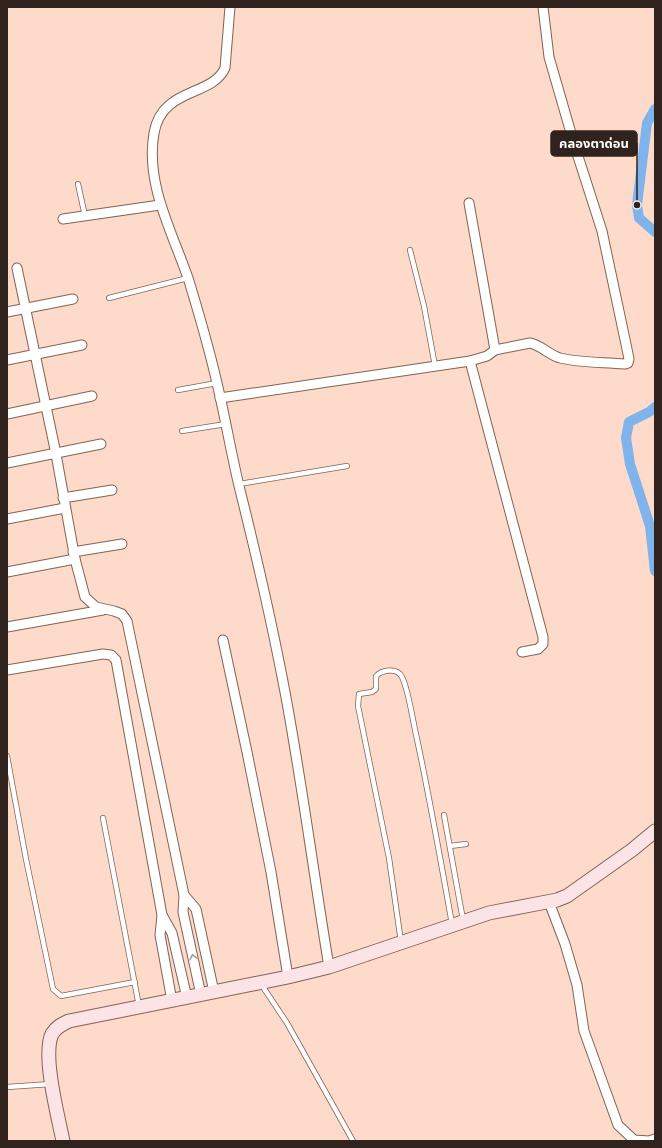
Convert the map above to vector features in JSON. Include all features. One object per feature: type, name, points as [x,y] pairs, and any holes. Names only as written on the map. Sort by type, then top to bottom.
[{"type":"street","points":[[230,7],[225,68],[222,76],[214,82],[187,94],[171,104],[160,116],[154,131],[154,172],[160,206],[188,278],[201,320],[217,383],[257,559],[285,694],[329,967]]},
{"type":"street","points":[[220,398],[470,361],[487,356],[495,350],[530,343],[535,344],[550,354],[558,357],[573,360],[628,363],[629,360],[602,231],[575,147],[549,57],[543,7]]},
{"type":"street","points":[[469,203],[495,350]]},
{"type":"street","points":[[63,219],[160,206]]},
{"type":"street","points":[[17,268],[56,454],[74,556],[85,597],[96,607],[122,614],[127,621],[184,895],[183,912],[208,994]]},
{"type":"street","points":[[7,312],[73,299]]},
{"type":"street","points":[[7,360],[82,345]]},
{"type":"street","points":[[470,361],[543,637],[543,644],[538,649],[522,652]]},
{"type":"street","points":[[7,414],[92,396]]},
{"type":"street","points":[[7,463],[101,444]]},
{"type":"street","points":[[63,498],[112,490]]},
{"type":"street","points":[[7,519],[65,508]]},
{"type":"street","points":[[7,572],[122,544]]},
{"type":"street","points":[[7,627],[105,609]]},
{"type":"street","points":[[222,640],[247,752],[271,872],[288,978]]},
{"type":"street","points":[[7,670],[103,654],[111,655],[116,660],[162,915],[160,935],[172,1001]]},
{"type":"street","points":[[63,1141],[52,1084],[48,1051],[49,1042],[53,1032],[59,1025],[69,1021],[288,978],[329,967],[493,912],[549,902],[567,896],[632,850],[655,831]]},
{"type":"street","points":[[184,895],[196,909],[208,994]]},
{"type":"street","points":[[549,902],[566,944],[577,985],[584,1031],[618,1125],[634,1140],[649,1141],[655,1139]]},
{"type":"street","points":[[162,915],[172,933],[186,998]]},
{"type":"lane","points":[[78,184],[85,216]]},
{"type":"lane","points":[[410,250],[424,306],[435,366]]},
{"type":"lane","points":[[109,298],[188,278]]},
{"type":"lane","points":[[178,390],[217,383]]},
{"type":"lane","points":[[182,431],[226,424]]},
{"type":"lane","points":[[239,484],[347,466]]},
{"type":"lane","points":[[401,943],[389,858],[358,706],[359,694],[372,692],[376,689],[376,676],[379,673],[389,670],[397,672],[402,676],[407,693],[457,924]]},
{"type":"lane","points":[[7,756],[26,859],[53,989],[61,996],[135,982]]},
{"type":"lane","points":[[444,815],[450,846],[457,924]]},
{"type":"lane","points":[[103,818],[140,1007]]},
{"type":"lane","points":[[450,846],[466,844]]},
{"type":"lane","points":[[262,984],[287,1023],[353,1141]]},
{"type":"lane","points":[[7,1087],[52,1084]]},
{"type":"waterway","points":[[655,109],[647,123],[637,205],[639,218],[655,232]]},
{"type":"waterway","points":[[655,407],[649,412],[629,422],[626,438],[630,464],[650,526],[655,571]]},
{"type":"place","name":"คลองตาด่อน","points":[[637,205]]}]
